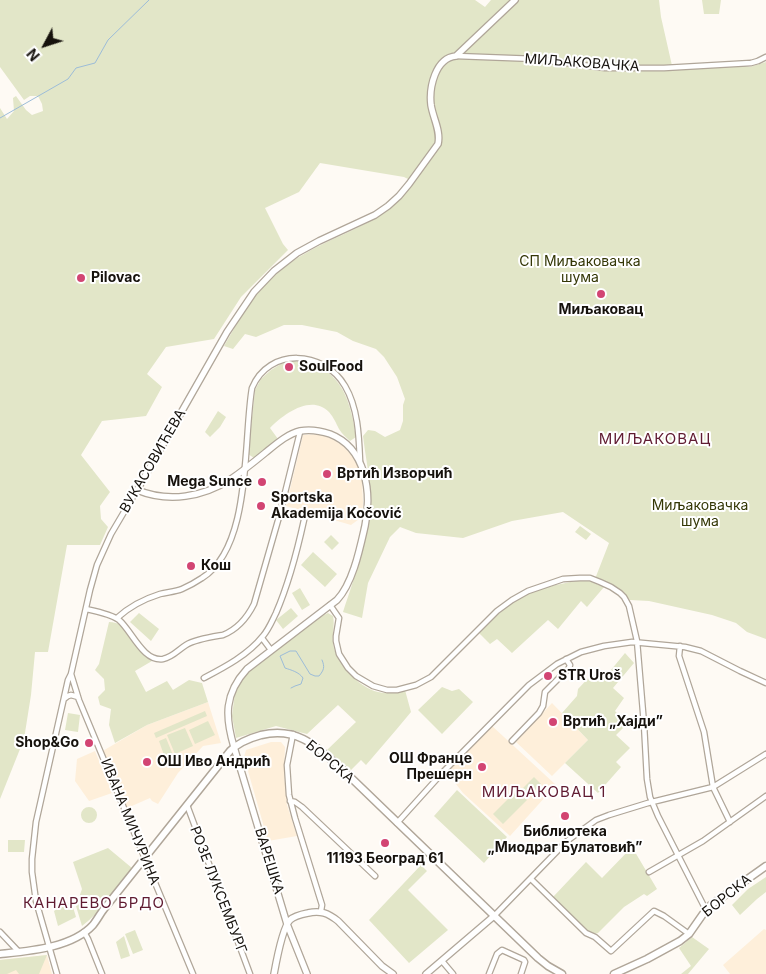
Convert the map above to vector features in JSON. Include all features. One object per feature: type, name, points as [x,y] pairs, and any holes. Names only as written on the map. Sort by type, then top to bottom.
[{"type":"main road","name":"БОРСКА","points":[[0,954],[49,947],[69,940],[92,926],[234,747],[250,739],[270,733],[284,733],[301,737],[315,746],[344,771],[538,958],[562,974]]},
{"type":"main road","name":"БОРСКА","points":[[614,974],[680,942],[689,934],[706,910],[766,866]]},
{"type":"street","name":"ВУКАСОВИЋЕВА","points":[[57,974],[40,917],[34,886],[32,865],[36,822],[63,700],[71,674],[90,590],[102,552],[227,332],[254,292],[274,271],[297,253],[374,215],[399,196],[438,144],[439,137],[431,99],[435,75],[443,62],[452,56],[456,56],[515,0]]},
{"type":"street","name":"МИЉАКОВАЧКА","points":[[456,56],[536,59],[605,68],[697,67],[751,63],[766,56]]},
{"type":"street","points":[[117,618],[144,600],[177,591],[207,575],[216,566],[227,548],[235,529],[241,501],[251,394],[258,377],[268,367],[280,360],[290,358],[308,359],[320,363],[333,371],[342,381],[348,392],[356,418],[360,461]]},
{"type":"street","points":[[137,490],[162,497],[193,495],[217,487],[231,479],[282,440],[300,432],[318,431],[336,437],[347,444],[360,461]]},
{"type":"street","points":[[86,609],[117,618],[145,652],[154,658],[161,659],[170,656],[190,642],[223,635],[239,625],[254,604],[279,518],[300,432]]},
{"type":"street","name":"ВАРЕШКА","points":[[307,974],[287,924],[234,747],[227,714],[232,693],[239,678],[246,669],[330,605],[341,596],[346,588],[363,535],[367,515],[365,477],[360,461]]},
{"type":"street","points":[[204,678],[243,655],[262,638],[270,627],[292,570],[304,520]]},
{"type":"street","points":[[330,605],[339,618],[336,641],[339,654],[344,663],[356,676],[368,684],[387,690],[398,690],[428,680],[484,623],[508,602],[528,591],[563,579],[580,578],[592,579],[606,584],[620,593],[629,606],[637,641],[649,793],[706,910]]},
{"type":"street","points":[[262,638],[271,650]]},
{"type":"street","points":[[397,823],[444,771],[529,685],[566,659],[581,652],[637,641],[680,646],[701,651],[766,683]]},
{"type":"street","points":[[680,646],[679,656],[704,732],[713,787],[730,822]]},
{"type":"street","points":[[512,741],[541,709],[545,692],[569,668],[570,665],[566,659]]},
{"type":"street","name":"ИВАНА МИЧУРИНА","points":[[71,674],[78,697],[193,974]]},
{"type":"street","points":[[63,700],[70,695],[78,697]]},
{"type":"street","points":[[293,734],[287,773],[290,801],[322,905],[321,911]]},
{"type":"street","points":[[426,974],[494,916],[567,841],[596,820],[652,802],[713,787],[766,754]]},
{"type":"street","points":[[649,872],[703,841],[766,796]]},
{"type":"street","points":[[290,801],[302,807],[375,876]]},
{"type":"street","name":"РОЗЕ ЛУКСЕМБУРГ","points":[[187,805],[250,974]]},
{"type":"street","points":[[531,879],[586,933],[611,951],[654,911],[689,934]]},
{"type":"street","points":[[274,974],[287,924],[295,917],[321,911],[338,921],[382,966],[393,974]]},
{"type":"street","points":[[0,932],[19,952]]},
{"type":"street","points":[[84,932],[102,974]]},
{"type":"street","points":[[281,944],[288,940],[294,942]]},
{"type":"street","points":[[489,974],[497,954],[502,950],[524,960],[521,974]]},
{"type":"street","points":[[442,961],[453,974]]},
{"type":"street","points":[[548,966],[553,974]]},
{"type":"shaded area","name":"Вртић Изворчић","points":[[320,434],[343,446],[357,464],[362,481],[362,517],[351,525],[286,506],[303,435]]},
{"type":"shaded area","name":"ОШ Иво Андрић","points":[[208,702],[221,743],[203,746],[178,773],[158,804],[150,798],[125,809],[101,752],[147,725]]},
{"type":"shaded area","name":"Вртић „Хајди”","points":[[552,703],[588,740],[552,776],[516,742]]},
{"type":"shaded area","points":[[491,725],[556,785],[510,836],[463,793],[445,770]]},
{"type":"shaded area","points":[[271,742],[281,742],[285,747],[284,773],[287,805],[297,836],[268,841],[244,757],[246,750]]},
{"type":"shaded area","points":[[95,751],[112,793],[89,801],[75,781],[77,759]]},
{"type":"shaded area","points":[[764,929],[766,930],[766,974],[730,974],[723,965]]},
{"type":"shaded area","points":[[47,955],[52,974],[0,974],[0,960]]},
{"type":"green space","points":[[0,0],[475,0],[485,7],[491,0],[659,0],[673,70],[738,65],[750,67],[766,62],[766,639],[747,632],[736,623],[712,615],[649,601],[630,600],[614,587],[595,579],[609,543],[563,512],[512,521],[463,538],[416,533],[400,527],[390,537],[368,583],[362,618],[343,612],[362,552],[370,505],[369,476],[363,436],[368,430],[375,431],[385,437],[400,430],[403,421],[405,399],[397,377],[384,357],[376,349],[353,341],[337,332],[302,325],[284,325],[256,337],[245,334],[233,349],[224,346],[246,308],[267,281],[302,255],[379,216],[403,196],[414,182],[404,177],[320,163],[299,192],[265,208],[283,244],[288,250],[241,297],[214,339],[166,347],[147,374],[162,387],[146,416],[102,421],[81,455],[110,492],[100,506],[101,519],[108,527],[100,545],[67,545],[48,652],[35,652],[24,739],[0,799],[0,108],[7,119],[14,111],[13,98],[16,96],[32,115],[43,111],[38,96],[30,96],[24,100],[0,67]]},
{"type":"green space","points":[[702,0],[721,0],[719,14],[704,14]]},
{"type":"green space","points":[[293,361],[309,363],[321,368],[340,385],[350,408],[356,437],[350,441],[340,431],[334,418],[322,407],[306,405],[290,412],[270,428],[278,439],[254,458],[248,454],[255,390],[261,379],[271,370],[281,364]]},
{"type":"green space","points":[[218,411],[226,417],[220,427],[210,437],[205,432]]},
{"type":"green space","points":[[580,526],[591,534],[586,540],[575,532]]},
{"type":"green space","points":[[331,535],[339,543],[332,550],[324,542]]},
{"type":"green space","points":[[313,552],[337,574],[325,587],[301,565]]},
{"type":"green space","points":[[576,581],[589,581],[604,587],[587,607],[581,601],[558,629],[548,620],[512,653],[497,639],[490,644],[479,633],[500,613],[520,598],[548,587]]},
{"type":"green space","points":[[300,588],[310,605],[302,610],[292,593]]},
{"type":"green space","points":[[291,608],[298,616],[283,629],[276,620]]},
{"type":"green space","points":[[139,613],[159,629],[151,641],[130,622]]},
{"type":"green space","points":[[328,613],[333,616],[333,643],[343,666],[356,680],[371,690],[389,693],[405,690],[411,712],[366,765],[361,760],[351,770],[327,750],[356,722],[338,705],[307,734],[276,726],[236,738],[232,716],[235,692],[246,673]]},
{"type":"green space","points":[[109,622],[116,623],[125,628],[152,661],[135,671],[146,692],[167,681],[173,690],[189,680],[202,683],[208,702],[147,725],[115,743],[109,725],[111,709],[100,705],[98,697],[105,690],[104,679],[95,670],[99,664]]},
{"type":"green space","points":[[625,653],[634,663],[613,688],[624,698],[615,711],[627,724],[616,735],[630,748],[616,762],[621,767],[598,793],[565,763],[588,740],[562,713],[577,696],[578,689],[593,673],[601,682]]},
{"type":"green space","points":[[442,687],[452,691],[459,689],[473,702],[442,734],[418,710]]},
{"type":"green space","points":[[205,711],[207,716],[156,738],[154,733]]},
{"type":"green space","points":[[68,713],[80,715],[78,732],[65,730]]},
{"type":"green space","points":[[208,721],[215,735],[195,744],[189,730]]},
{"type":"green space","points":[[185,728],[193,746],[175,754],[167,735]]},
{"type":"green space","points":[[166,738],[173,755],[165,758],[159,741]]},
{"type":"green space","points":[[534,777],[541,784],[527,798],[520,791]]},
{"type":"green space","points":[[457,790],[507,837],[484,863],[434,816]]},
{"type":"green space","points":[[517,790],[527,800],[503,824],[493,814]]},
{"type":"green space","points":[[86,807],[92,807],[97,812],[95,821],[86,823],[81,818],[81,812]]},
{"type":"green space","points":[[8,840],[25,840],[24,852],[8,852]]},
{"type":"green space","points":[[632,847],[657,889],[647,896],[644,894],[624,907],[598,933],[590,933],[553,897],[586,862],[602,878]]},
{"type":"green space","points":[[108,848],[132,868],[102,906],[82,926],[76,906],[82,889],[73,862]]},
{"type":"green space","points":[[421,865],[427,871],[408,890],[448,930],[409,963],[369,920]]},
{"type":"green space","points":[[766,877],[766,892],[740,915],[732,905],[748,889]]},
{"type":"green space","points":[[65,900],[73,907],[76,917],[58,926],[54,911],[57,909],[56,903]]},
{"type":"green space","points":[[135,930],[143,950],[133,954],[125,934]]},
{"type":"green space","points":[[124,936],[130,956],[121,959],[116,942]]},
{"type":"green space","points":[[692,937],[709,949],[688,974],[681,974],[691,966],[679,948]]},
{"type":"green space","points":[[47,955],[39,974],[19,974],[16,970],[7,974],[0,974],[0,960]]},
{"type":"waterway","points":[[0,118],[68,79],[76,68],[95,63],[108,40],[149,0]]},
{"type":"waterway","points":[[291,688],[301,684],[303,678],[285,668],[280,656],[290,651],[296,651],[310,674],[315,676],[319,676],[323,670],[322,660]]},
{"type":"place","name":"Pilovac","points":[[81,278]]},
{"type":"place","name":"Миљаковац","points":[[601,294]]},
{"type":"place","name":"SoulFood","points":[[289,367]]},
{"type":"place","name":"Вртић Изворчић","points":[[327,474]]},
{"type":"place","name":"Mega Sunce","points":[[262,482]]},
{"type":"place","name":"Sportska Akademija Kočović","points":[[261,506]]},
{"type":"place","name":"Кош","points":[[191,566]]},
{"type":"place","name":"STR Uroš","points":[[548,676]]},
{"type":"place","name":"Вртић „Хајди”","points":[[553,722]]},
{"type":"place","name":"Shop&Go","points":[[89,743]]},
{"type":"place","name":"ОШ Иво Андрић","points":[[147,762]]},
{"type":"place","name":"ОШ Франце Прешерн","points":[[482,767]]},
{"type":"place","name":"Библиотека „Миодраг Булатовић”","points":[[565,816]]},
{"type":"place","name":"11193 Београд 61","points":[[385,843]]},
{"type":"district","name":"МИЉАКОВАЦ","points":[[655,439]]},
{"type":"district","name":"МИЉАКОВАЦ 1","points":[[544,792]]},
{"type":"district","name":"КАНАРЕВО БРДО","points":[[94,903]]},
{"type":"park label","name":"СП Миљаковачка шума","points":[[580,270]]},
{"type":"park label","name":"Миљаковачка шума","points":[[700,514]]}]
